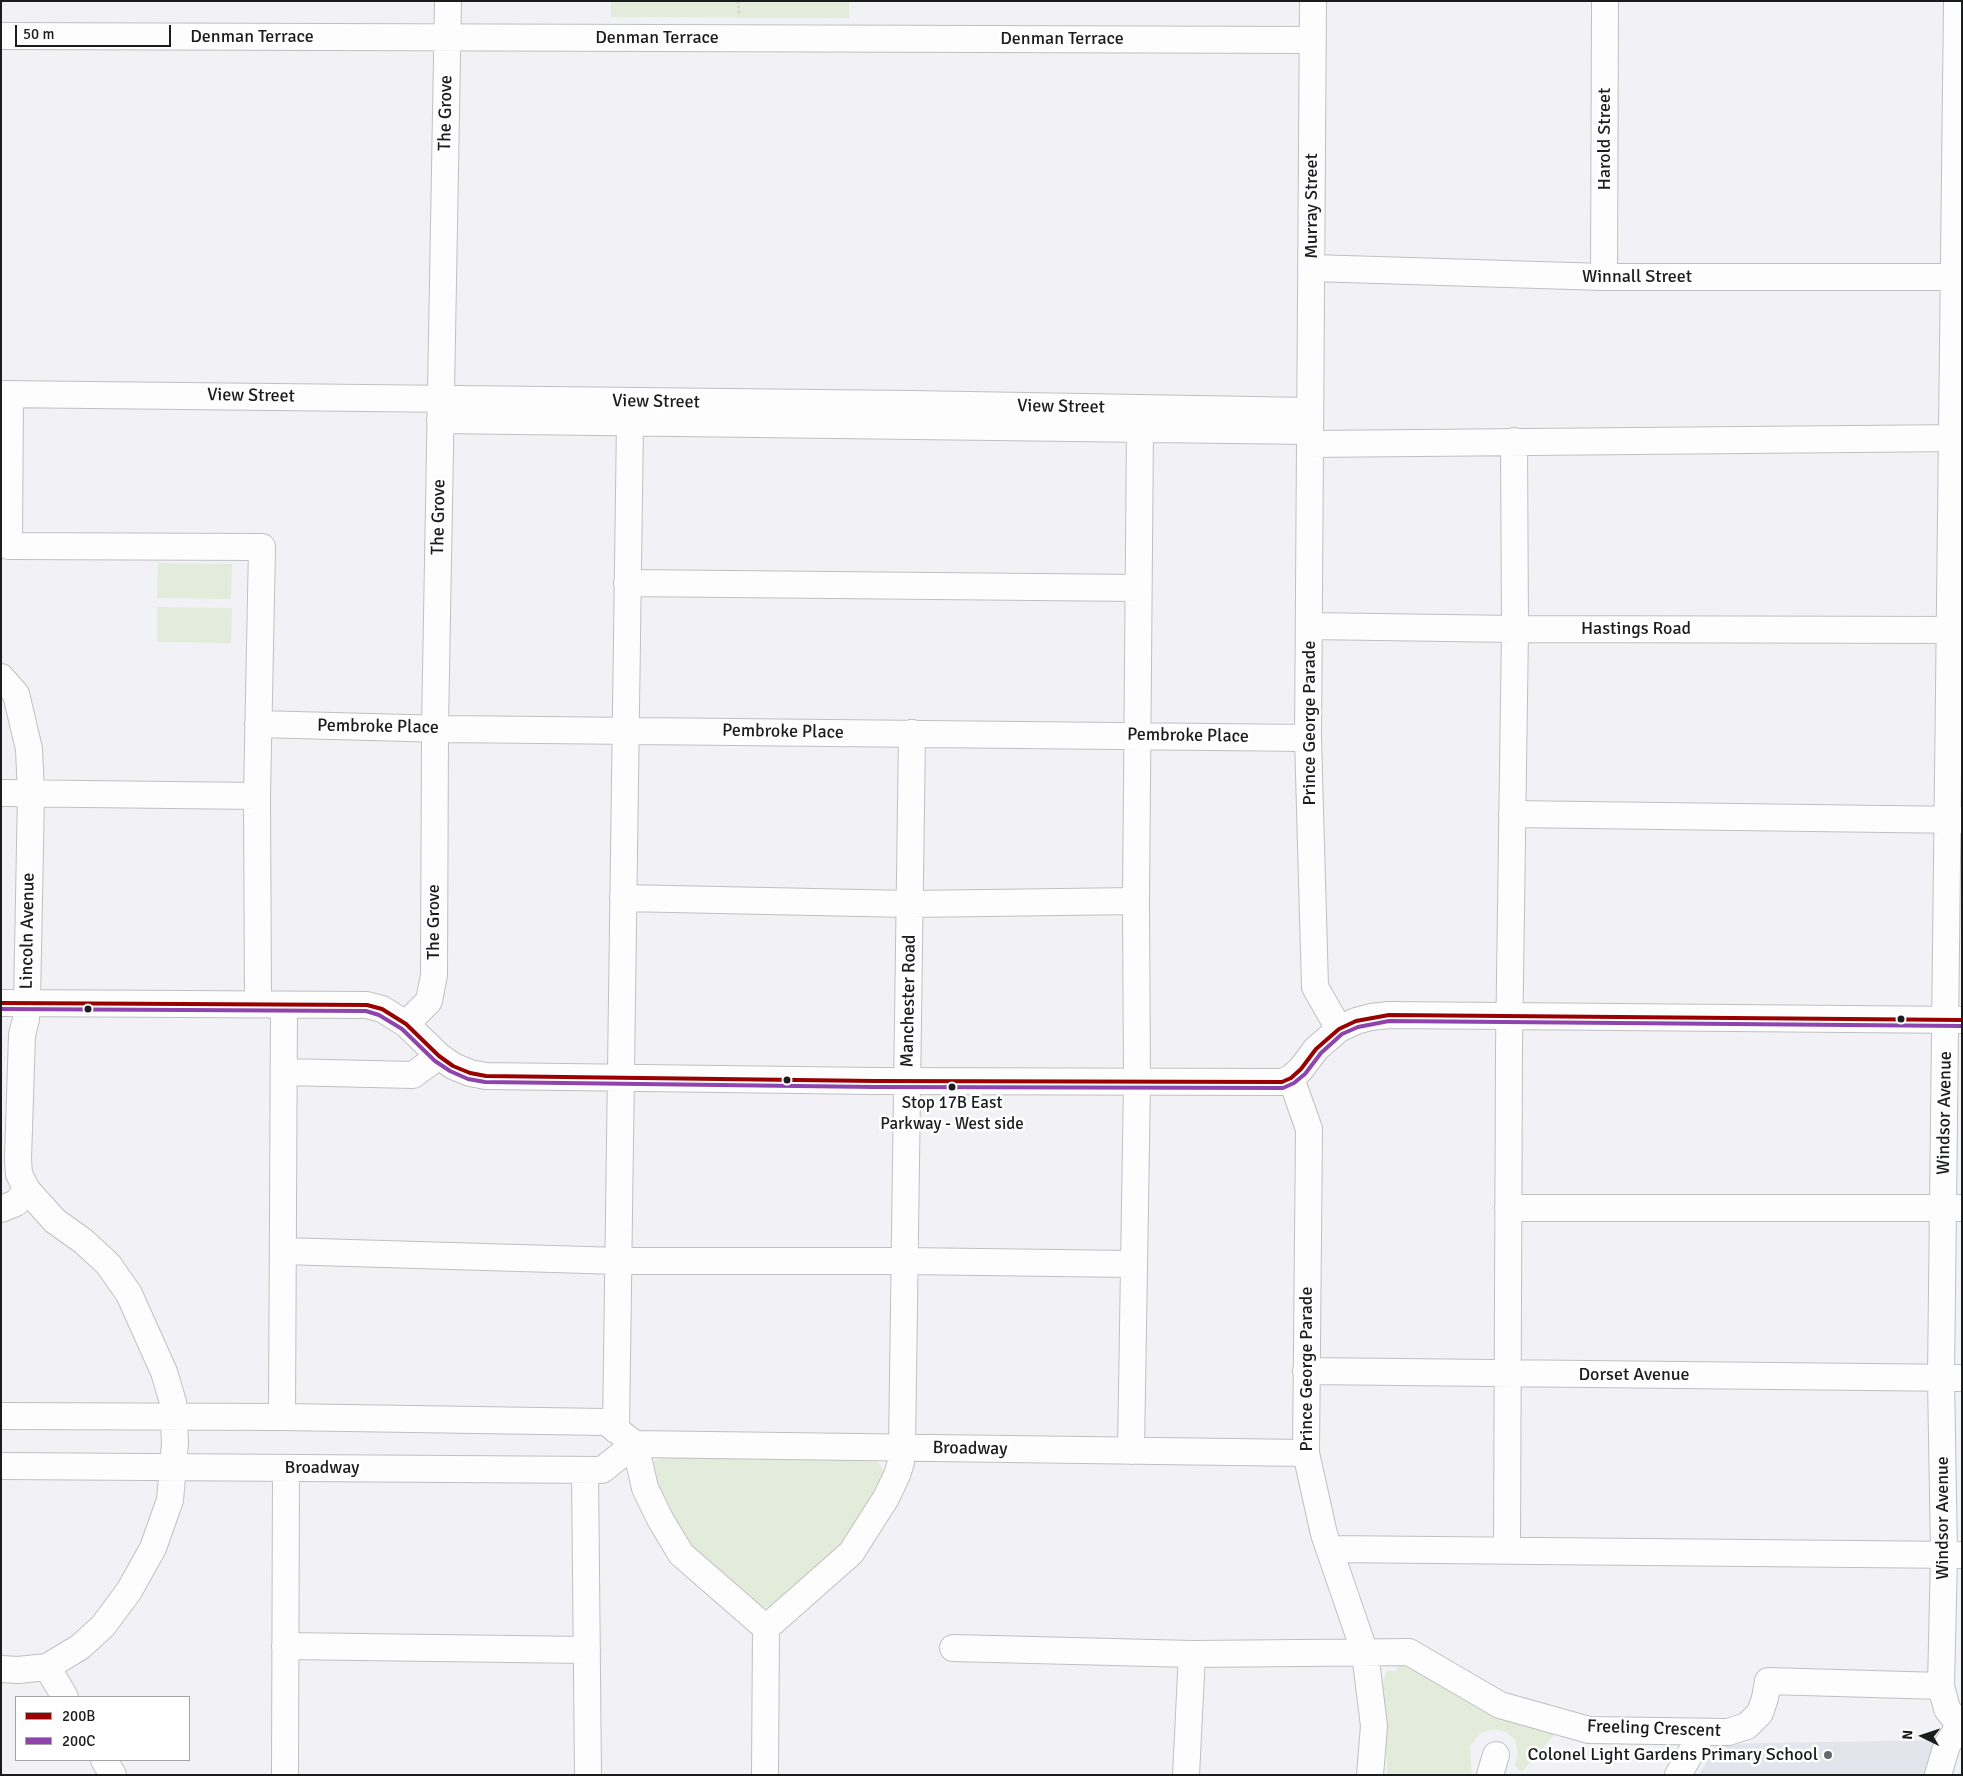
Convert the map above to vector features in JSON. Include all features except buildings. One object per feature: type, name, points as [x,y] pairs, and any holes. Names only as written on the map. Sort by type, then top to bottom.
[{"type":"street","name":"The Grove","points":[[406,1024],[428,1001],[434,975],[435,728],[448,1]]},
{"type":"street","name":"Murray Street","points":[[1310,429],[1312,1]]},
{"type":"street","name":"Harold Street","points":[[1604,277],[1606,1]]},
{"type":"street","name":"Windsor Avenue","points":[[1941,1686],[1953,1554],[1951,1378],[1957,438],[1957,1]]},
{"type":"street","name":"Denman Terrace","points":[[1,36],[1312,40]]},
{"type":"street","name":"Winnall Street","points":[[1312,268],[1604,277],[1957,277]]},
{"type":"street","name":"View Street","points":[[6,394],[441,410],[630,422],[1310,429]]},
{"type":"street","points":[[6,394],[9,546],[262,547],[257,796],[258,1004]]},
{"type":"street","name":"View Street","points":[[441,410],[920,404],[1310,429]]},
{"type":"street","points":[[630,422],[620,1261],[625,1437],[645,1488],[660,1519],[681,1554],[766,1628],[765,1775]]},
{"type":"street","points":[[1131,1451],[1132,1264],[1136,1082],[1136,736],[1140,428]]},
{"type":"street","points":[[1310,429],[1514,441],[1957,438]]},
{"type":"street","name":"Prince George Parade","points":[[1310,429],[1308,738],[1315,987],[1339,1029]]},
{"type":"street","points":[[1507,1550],[1508,1208],[1515,629],[1514,441]]},
{"type":"street","points":[[627,583],[1138,588]]},
{"type":"street","name":"Hastings Road","points":[[1310,626],[1515,629],[1955,630]]},
{"type":"street","name":"Lincoln Avenue","points":[[1,677],[16,694],[29,749],[31,793],[27,1003],[22,1035],[18,1159],[19,1174],[27,1190]]},
{"type":"street","name":"Pembroke Place","points":[[258,724],[435,728],[1308,738]]},
{"type":"street","name":"Manchester Road","points":[[766,1628],[851,1553],[886,1498],[898,1475],[901,1462],[912,733]]},
{"type":"street","points":[[1,793],[257,796]]},
{"type":"street","points":[[1512,814],[1955,820]]},
{"type":"street","points":[[623,898],[910,904],[1136,901]]},
{"type":"street","points":[[1,1003],[368,1005],[382,1009],[406,1024],[439,1056],[453,1066],[486,1076],[908,1081],[1282,1082],[1292,1078],[1301,1070],[1316,1049],[1339,1029],[1364,1019],[1389,1016],[1954,1020]]},
{"type":"street","points":[[282,1417],[284,1005]]},
{"type":"street","points":[[284,1072],[413,1075],[439,1056]]},
{"type":"street","name":"Prince George Parade","points":[[1292,1078],[1309,1130],[1306,1453],[1324,1534],[1365,1653],[1374,1726],[1370,1775]]},
{"type":"street","points":[[1,1209],[16,1203],[27,1190],[55,1221],[83,1241],[108,1264],[129,1294],[164,1372],[173,1402],[175,1443],[170,1500],[153,1548],[130,1591],[103,1626],[80,1647],[47,1667],[18,1670],[1,1669]]},
{"type":"street","points":[[1508,1208],[1953,1208]]},
{"type":"street","points":[[283,1251],[620,1261],[905,1261],[1132,1264]]},
{"type":"street","name":"Dorset Avenue","points":[[1306,1371],[1951,1378]]},
{"type":"street","name":"Broadway","points":[[1,1416],[282,1417],[606,1422],[625,1437],[902,1449],[1306,1453]]},
{"type":"street","name":"Broadway","points":[[1,1466],[602,1470],[625,1437]]},
{"type":"street","points":[[285,1775],[286,1468]]},
{"type":"street","points":[[586,1470],[588,1775]]},
{"type":"street","points":[[1329,1549],[1953,1554]]},
{"type":"street","points":[[286,1646],[587,1650]]},
{"type":"street","name":"Freeling Crescent","points":[[953,1648],[1192,1654],[1409,1652],[1500,1705],[1589,1730],[1728,1732],[1747,1726],[1760,1713],[1768,1681],[1941,1686]]},
{"type":"street","points":[[1186,1775],[1192,1654]]},
{"type":"street","points":[[47,1667],[64,1696]]},
{"type":"street","points":[[1938,1775],[1947,1745],[1960,1727],[1947,1709],[1941,1686]]},
{"type":"street","points":[[1678,1775],[1703,1732]]},
{"type":"street","points":[[105,1761],[113,1775]]},
{"type":"shaded area","name":"Colonel Light Gardens Primary School","points":[[1938,1740],[1951,1775],[1699,1775],[1717,1744]]},
{"type":"green space","points":[[611,1],[849,1],[849,18],[611,17]]},
{"type":"green space","points":[[158,563],[232,564],[231,599],[157,598]]},
{"type":"green space","points":[[157,607],[232,608],[231,643],[157,642]]},
{"type":"green space","points":[[667,1456],[866,1458],[876,1461],[884,1473],[882,1482],[849,1538],[770,1607],[760,1608],[701,1557],[680,1533],[651,1478],[652,1462]]},
{"type":"green space","points":[[1397,1658],[1483,1711],[1513,1722],[1556,1733],[1522,1772],[1515,1766],[1518,1753],[1515,1740],[1506,1732],[1494,1729],[1481,1733],[1470,1746],[1472,1775],[1387,1775],[1383,1681],[1387,1671],[1397,1671]]},
{"type":"transit line","name":"200B","points":[[1,1003],[367,1005],[382,1009],[406,1024],[439,1056],[453,1066],[470,1073],[486,1076],[875,1081],[1282,1082],[1291,1078],[1301,1069],[1316,1049],[1339,1029],[1356,1021],[1389,1015],[1962,1020]]},
{"type":"transit line","name":"200C","points":[[1,1009],[366,1011],[379,1015],[402,1029],[435,1061],[450,1071],[468,1079],[485,1082],[875,1087],[1283,1088],[1294,1083],[1305,1074],[1321,1053],[1342,1034],[1358,1027],[1389,1021],[1962,1026]]},
{"type":"place","name":"Stop 17B East Parkway - West side","points":[[952,1087]]},
{"type":"place","name":"Colonel Light Gardens Primary School","points":[[1828,1755]]}]
